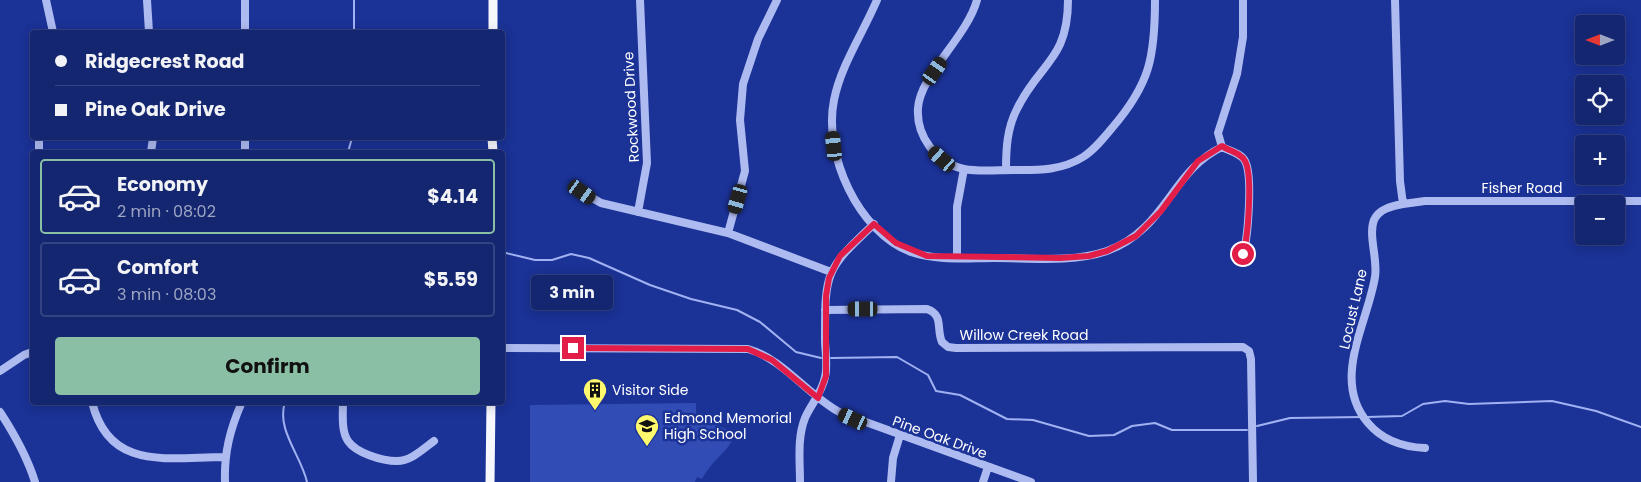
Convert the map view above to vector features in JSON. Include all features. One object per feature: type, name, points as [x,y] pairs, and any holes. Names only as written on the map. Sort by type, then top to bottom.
[{"type":"main road","points":[[493,0],[493,30]]},
{"type":"main road","points":[[490,405],[490,482]]},
{"type":"street","points":[[46,0],[53,30]]},
{"type":"street","points":[[147,0],[149,30]]},
{"type":"street","points":[[245,0],[245,30]]},
{"type":"street","name":"Rockwood Drive","points":[[638,212],[647,163],[640,0]]},
{"type":"street","points":[[728,233],[745,171],[740,120],[743,84],[758,39],[777,0]]},
{"type":"street","points":[[877,0],[838,86],[832,124],[834,146],[841,172],[857,202],[874,224],[888,237],[911,251],[932,257],[957,258],[1074,258],[1107,251],[1136,236],[1150,224],[1198,161],[1222,146]]},
{"type":"street","points":[[978,0],[966,27],[925,86],[918,106],[920,128],[927,144],[942,159],[964,169],[1006,170],[1043,170],[1067,165],[1092,151],[1128,108],[1146,76],[1155,40],[1155,0]]},
{"type":"street","points":[[1006,170],[1007,138],[1011,122],[1017,108],[1050,64],[1060,46],[1068,19],[1068,0]]},
{"type":"street","points":[[1243,254],[1248,233],[1247,168],[1242,157],[1222,146],[1218,133],[1237,74],[1244,0]]},
{"type":"street","points":[[1395,0],[1400,181],[1403,204]]},
{"type":"street","points":[[957,258],[957,207],[964,169]]},
{"type":"street","points":[[582,192],[601,203],[728,233],[830,272]]},
{"type":"street","name":"Fisher Road","points":[[1403,204],[1425,201],[1641,201]]},
{"type":"street","name":"Locust Lane","points":[[1403,204],[1384,210],[1375,219],[1373,233],[1376,272],[1353,363],[1351,387],[1356,406],[1362,416],[1381,435],[1408,447],[1426,448]]},
{"type":"street","points":[[800,482],[801,432],[806,416],[818,398],[826,376],[825,310],[826,289],[830,272],[840,256],[874,224]]},
{"type":"street","name":"Willow Creek Road","points":[[825,310],[928,309],[935,313],[939,319],[942,342],[948,347],[956,348],[1239,346],[1248,349],[1251,359],[1253,482]]},
{"type":"street","name":"Pine Oak Drive","points":[[505,348],[743,348],[755,351],[772,360],[818,398],[847,416],[1031,482]]},
{"type":"street","points":[[0,371],[24,354],[30,352]]},
{"type":"street","points":[[93,405],[96,418],[104,431],[123,450],[151,457],[224,457]]},
{"type":"street","points":[[225,482],[224,457],[233,424],[241,405]]},
{"type":"street","points":[[343,405],[343,422],[347,440],[360,453],[397,461],[417,454],[434,441]]},
{"type":"street","points":[[0,412],[16,436],[35,482]]},
{"type":"street","points":[[891,482],[893,458],[900,436]]},
{"type":"street","points":[[983,482],[988,467]]},
{"type":"shaded area","name":"Edmond Memorial High School","points":[[696,403],[696,415],[736,434],[729,446],[702,479],[697,477],[695,482],[530,482],[530,405]]},
{"type":"waterway","points":[[354,0],[354,30]]},
{"type":"waterway","points":[[349,150],[351,140]]},
{"type":"waterway","points":[[505,253],[535,260],[552,260],[571,254],[589,258],[650,285],[691,299],[737,310],[760,322],[796,352],[821,358]]},
{"type":"waterway","points":[[831,358],[897,357],[928,375],[936,391],[960,395],[1007,419],[1033,420],[1089,436],[1114,435],[1132,426],[1155,423],[1172,430],[1247,430]]},
{"type":"waterway","points":[[1367,417],[1402,416],[1423,404],[1445,401],[1469,404],[1552,401],[1596,411],[1641,427]]},
{"type":"waterway","points":[[284,405],[283,412],[286,432],[307,482]]},
{"type":"waterway","points":[[1257,426],[1290,418],[1362,417]]},
{"type":"place","name":"Visitor Side","points":[[595,411]]},
{"type":"place","name":"Edmond Memorial High School","points":[[647,447]]},
{"type":"route","points":[[573,348],[736,347],[748,349],[772,360],[818,398],[826,376],[826,289],[829,278],[840,256],[874,224],[904,248],[937,258],[1074,258],[1089,256],[1107,251],[1136,236],[1161,211],[1198,161],[1206,154],[1222,146],[1242,157],[1247,168],[1248,233],[1243,254]]}]
